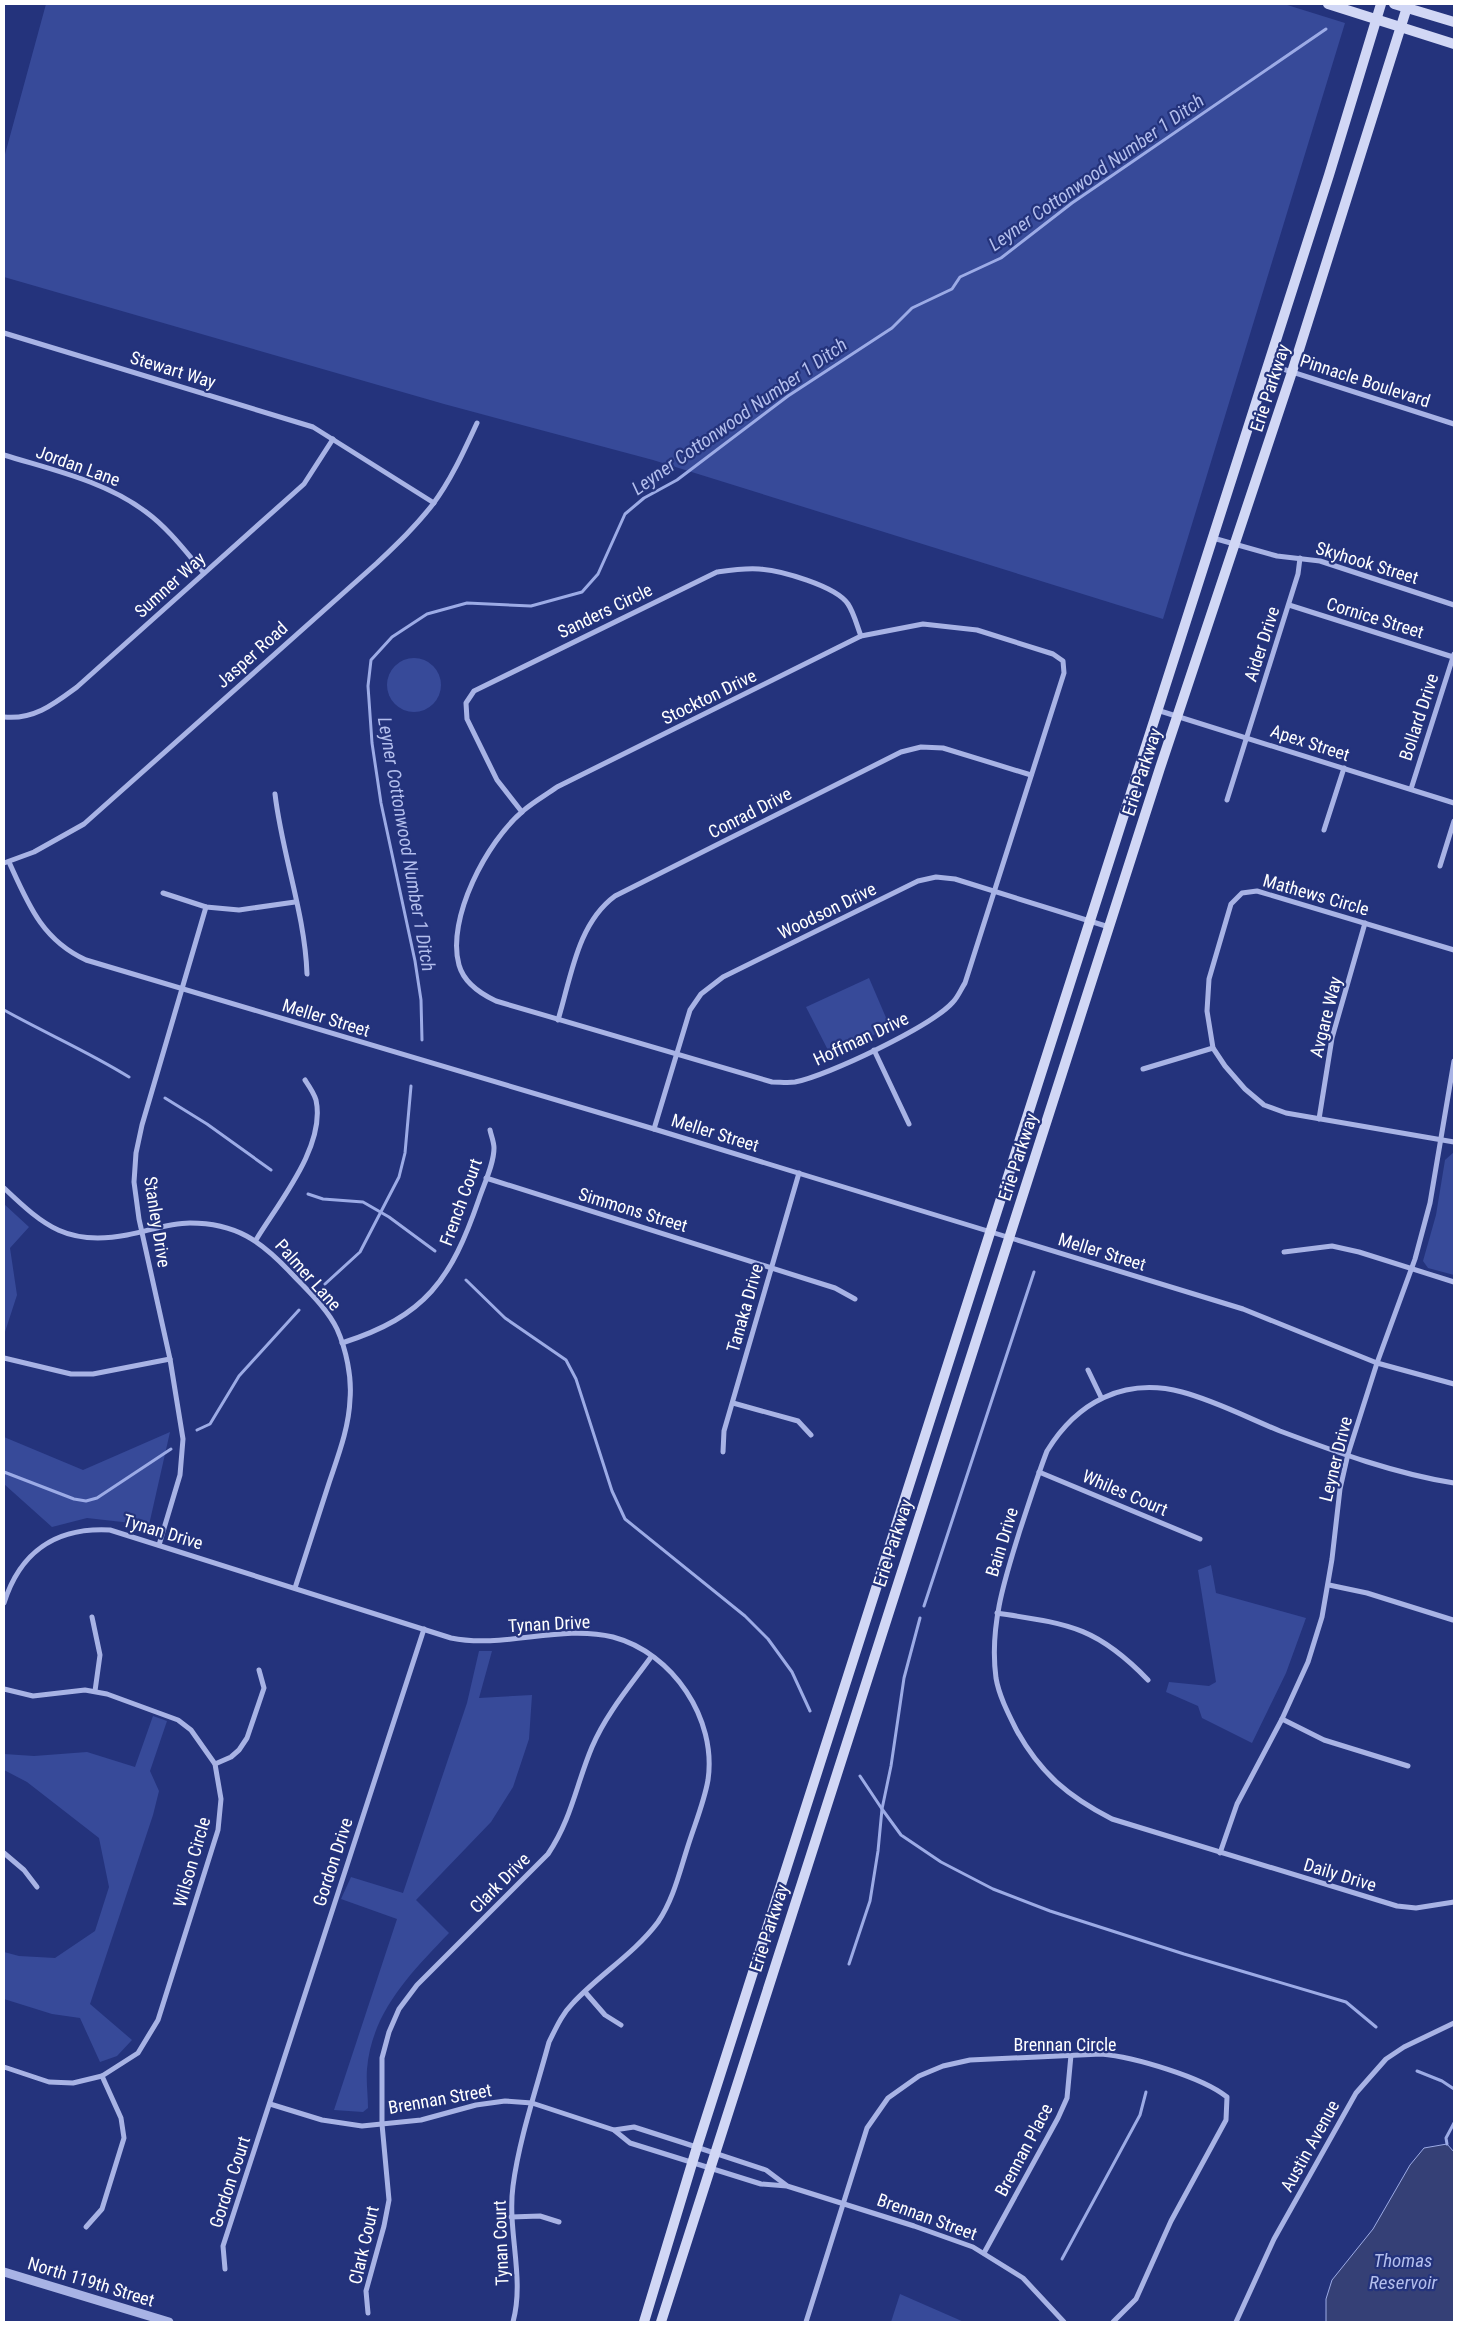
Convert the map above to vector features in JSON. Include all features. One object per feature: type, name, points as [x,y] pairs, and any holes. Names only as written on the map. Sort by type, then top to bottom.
[{"type":"main road","points":[[1328,4],[1454,44]]},
{"type":"main road","name":"Erie Parkway","points":[[644,2322],[693,2162],[1268,364],[1381,4]]},
{"type":"main road","points":[[1394,4],[1408,6],[1454,22]]},
{"type":"main road","name":"Erie Parkway","points":[[661,2322],[1008,1238],[1177,716],[1292,372],[1408,6]]},
{"type":"street","name":"Stewart Way","points":[[4,333],[313,427],[434,503]]},
{"type":"street","name":"Pinnacle Boulevard","points":[[1268,364],[1454,424]]},
{"type":"street","name":"Jasper Road","points":[[6,862],[58,840],[84,824],[377,563],[409,533],[434,503],[458,463],[476,423]]},
{"type":"street","name":"Sumner Way","points":[[4,717],[17,719],[45,711],[77,687],[304,484],[333,439]]},
{"type":"street","name":"Jordan Lane","points":[[4,455],[98,485],[122,496],[147,512],[204,573]]},
{"type":"street","name":"Skyhook Street","points":[[1212,538],[1277,556],[1320,561],[1454,605]]},
{"type":"street","name":"Aider Drive","points":[[1227,800],[1289,605],[1298,574],[1300,558]]},
{"type":"street","name":"Sanders Circle","points":[[522,812],[497,780],[467,719],[466,703],[474,691],[716,572],[738,568],[776,572],[827,588],[839,594],[848,603],[861,636]]},
{"type":"street","name":"Cornice Street","points":[[1289,605],[1454,655]]},
{"type":"street","name":"Stockton Drive","points":[[456,948],[460,919],[479,868],[500,838],[522,812],[557,787],[861,636],[923,624],[958,627],[977,630],[1053,654],[1063,661]]},
{"type":"street","name":"Bollard Drive","points":[[1411,789],[1454,655]]},
{"type":"street","name":"Hoffman Drive","points":[[456,948],[459,966],[468,981],[485,996],[558,1020],[772,1082],[794,1082],[816,1076],[874,1050],[935,1018],[953,1002],[965,982],[1064,673],[1063,661]]},
{"type":"street","name":"Apex Street","points":[[1157,710],[1454,803]]},
{"type":"street","name":"Conrad Drive","points":[[558,1020],[584,934],[595,915],[615,896],[901,752],[922,748],[943,748],[1031,775]]},
{"type":"street","points":[[1324,830],[1344,768]]},
{"type":"street","points":[[275,794],[278,820],[306,950],[307,974]]},
{"type":"street","points":[[1440,866],[1454,822]]},
{"type":"street","name":"Meller Street","points":[[6,862],[29,908],[53,940],[69,952],[107,968],[654,1129],[1243,1309],[1377,1363],[1454,1384]]},
{"type":"street","name":"Woodson Drive","points":[[654,1129],[690,1010],[701,994],[723,978],[918,881],[936,878],[955,879],[1109,927]]},
{"type":"street","name":"Mathews Circle","points":[[1454,950],[1257,891],[1242,893],[1231,904],[1208,979],[1207,1011],[1213,1048],[1225,1066],[1245,1089],[1264,1105],[1286,1114],[1454,1142]]},
{"type":"street","points":[[163,893],[206,907],[248,909],[295,902]]},
{"type":"street","name":"Stanley Drive","points":[[158,1545],[180,1475],[183,1454],[182,1422],[142,1231],[134,1182],[136,1153],[142,1125],[206,907]]},
{"type":"street","name":"Avgare Way","points":[[1319,1119],[1332,1038],[1365,923]]},
{"type":"street","points":[[1143,1069],[1213,1048]]},
{"type":"street","points":[[874,1050],[909,1124]]},
{"type":"street","name":"Leyner Drive","points":[[1220,1853],[1237,1804],[1282,1719],[1308,1662],[1322,1618],[1329,1585],[1340,1489],[1348,1454],[1377,1363],[1411,1270],[1430,1203],[1454,1061]]},
{"type":"street","points":[[256,1240],[305,1160],[313,1141],[317,1122],[316,1099],[306,1080]]},
{"type":"street","name":"French Court","points":[[342,1343],[372,1333],[398,1320],[423,1301],[440,1282],[459,1252],[486,1178],[494,1148],[490,1130]]},
{"type":"street","name":"Tanaka Drive","points":[[723,1452],[724,1431],[799,1173]]},
{"type":"street","name":"Simmons Street","points":[[486,1178],[835,1288],[855,1299]]},
{"type":"street","name":"Palmer Lane","points":[[4,1188],[51,1227],[65,1234],[97,1239],[189,1223],[217,1225],[256,1240],[270,1251],[317,1300],[336,1327],[342,1343],[349,1372],[351,1398],[348,1421],[295,1588]]},
{"type":"street","points":[[1284,1252],[1332,1246],[1454,1282]]},
{"type":"street","points":[[4,1358],[71,1374],[86,1374],[170,1359]]},
{"type":"street","points":[[1088,1370],[1102,1397]]},
{"type":"street","name":"Bain Drive","points":[[1220,1853],[1112,1819],[1084,1804],[1054,1782],[1027,1749],[1000,1694],[994,1650],[997,1613],[1002,1588],[1039,1472],[1047,1451],[1058,1434],[1071,1420],[1102,1397],[1129,1390],[1156,1388],[1181,1392],[1280,1431],[1348,1454]]},
{"type":"street","points":[[733,1402],[798,1421],[812,1435]]},
{"type":"street","points":[[1348,1454],[1428,1479],[1454,1483]]},
{"type":"street","name":"Whiles Court","points":[[1039,1472],[1200,1540]]},
{"type":"street","name":"Tynan Drive","points":[[4,1603],[9,1588],[20,1570],[34,1553],[52,1540],[66,1534],[94,1529],[110,1530],[424,1630],[466,1641],[590,1634],[612,1637],[630,1644],[668,1670],[686,1690],[698,1712],[705,1733],[709,1758],[708,1780],[672,1898],[639,1945],[572,2004],[559,2022],[549,2042],[532,2104]]},
{"type":"street","points":[[1329,1585],[1367,1593],[1453,1620]]},
{"type":"street","points":[[997,1613],[1054,1622],[1076,1628],[1109,1645],[1130,1661],[1148,1680]]},
{"type":"street","points":[[92,1617],[100,1655],[95,1691]]},
{"type":"street","name":"Gordon Drive","points":[[270,2104],[424,1630]]},
{"type":"street","name":"Clark Drive","points":[[382,2124],[382,2058],[389,2032],[399,2009],[417,1985],[548,1854],[562,1833],[592,1748],[604,1722],[651,1657]]},
{"type":"street","points":[[215,1764],[231,1757],[248,1738],[264,1688],[259,1670]]},
{"type":"street","name":"Wilson Circle","points":[[4,1689],[33,1696],[71,1690],[95,1691],[161,1712],[178,1720],[191,1730],[215,1764],[222,1799],[218,1830],[158,2020],[138,2053],[102,2076],[73,2083],[49,2082],[4,2067]]},
{"type":"street","points":[[1282,1719],[1324,1740],[1408,1766]]},
{"type":"street","points":[[4,1853],[24,1870],[37,1887]]},
{"type":"street","name":"Daily Drive","points":[[1220,1853],[1396,1906],[1416,1908],[1454,1902]]},
{"type":"street","points":[[585,1992],[605,2015],[621,2025]]},
{"type":"street","name":"Austin Avenue","points":[[1236,2322],[1274,2239],[1356,2093],[1386,2059],[1404,2047],[1454,2023]]},
{"type":"street","name":"Brennan Circle","points":[[806,2322],[867,2128],[888,2098],[919,2076],[943,2066],[970,2060],[1072,2055],[1118,2056],[1214,2086],[1227,2097],[1226,2120],[1171,2221],[1136,2300],[1113,2322]]},
{"type":"street","name":"Brennan Place","points":[[984,2253],[1058,2118],[1066,2098],[1072,2055]]},
{"type":"street","points":[[86,2227],[102,2209],[124,2138],[121,2118],[102,2076]]},
{"type":"street","name":"Brennan Street","points":[[270,2104],[322,2120],[362,2126],[421,2120],[476,2105],[505,2101],[532,2104],[614,2130],[630,2143],[761,2184],[787,2186],[952,2238],[984,2253],[1023,2278],[1064,2322]]},
{"type":"street","name":"Gordon Court","points":[[224,2269],[223,2246],[270,2104]]},
{"type":"street","name":"Tynan Court","points":[[513,2322],[518,2306],[512,2216],[513,2185],[532,2104]]},
{"type":"street","name":"Clark Court","points":[[368,2313],[366,2290],[384,2226],[389,2200],[382,2124]]},
{"type":"street","name":"Brennan Street","points":[[614,2130],[634,2127],[698,2147],[766,2170],[787,2186]]},
{"type":"street","points":[[512,2216],[540,2216],[559,2222]]},
{"type":"street","name":"North 119th Street","points":[[4,2272],[169,2322]]},
{"type":"shaded area","points":[[46,4],[1284,4],[1345,23],[1163,619],[653,460],[444,404],[4,277],[4,158]]},
{"type":"shaded area","points":[[414,658],[424,660],[433,666],[439,675],[441,685],[439,695],[433,704],[424,710],[414,712],[404,710],[395,704],[389,695],[387,685],[389,675],[395,666],[404,660]]},
{"type":"shaded area","points":[[869,978],[890,1027],[831,1056],[806,1007]]},
{"type":"shaded area","points":[[1454,1152],[1454,1275],[1428,1268],[1423,1261],[1436,1215],[1445,1160]]},
{"type":"shaded area","points":[[4,1204],[29,1227],[10,1248],[17,1295],[4,1335]]},
{"type":"shaded area","points":[[170,1432],[149,1525],[87,1518],[52,1527],[4,1484],[4,1437],[83,1470]]},
{"type":"shaded area","points":[[1211,1565],[1216,1593],[1306,1618],[1286,1673],[1252,1743],[1202,1718],[1198,1706],[1166,1692],[1169,1682],[1209,1686],[1216,1682],[1198,1570]]},
{"type":"shaded area","points":[[479,1651],[492,1651],[479,1698],[532,1695],[529,1739],[513,1787],[491,1822],[416,1900],[449,1933],[408,1978],[385,2011],[370,2048],[367,2069],[368,2108],[363,2112],[334,2110],[397,1919],[341,1899],[351,1877],[403,1893],[467,1703]]},
{"type":"shaded area","points":[[153,1716],[167,1721],[150,1771],[159,1791],[153,1815],[90,2004],[132,2040],[117,2056],[100,2062],[80,2018],[52,2014],[4,1999],[4,1952],[19,1956],[55,1958],[95,1931],[109,1887],[99,1838],[27,1782],[4,1770],[4,1754],[34,1756],[87,1752],[135,1767]]},
{"type":"shaded area","points":[[900,2294],[964,2322],[891,2322]]},
{"type":"water","name":"Thomas Reservoir","points":[[1447,2144],[1454,2152],[1454,2322],[1326,2322],[1326,2299],[1332,2280],[1373,2229],[1410,2165],[1424,2148]]},
{"type":"waterway","name":"Leyner Cottonwood Number 1 Ditch","points":[[422,1040],[421,1000],[415,961],[381,803],[372,743],[368,686],[371,660],[392,637],[427,614],[467,603],[531,606],[582,592],[598,574],[625,514],[644,498],[677,480],[788,396],[892,328],[912,308],[952,289],[960,277],[1001,258],[1072,203],[1326,29]]},
{"type":"waterway","points":[[4,1010],[129,1077]]},
{"type":"waterway","name":"Leyner Cottonwood Number 1 Ditch","points":[[325,1284],[360,1252],[399,1177],[405,1153],[411,1086]]},
{"type":"waterway","points":[[165,1098],[207,1124],[271,1170]]},
{"type":"waterway","points":[[308,1194],[323,1199],[363,1202],[389,1217],[435,1251]]},
{"type":"waterway","points":[[924,1606],[1034,1272]]},
{"type":"waterway","points":[[466,1280],[505,1318],[566,1360],[576,1379],[612,1491],[625,1519],[745,1616],[768,1639],[792,1672],[810,1711]]},
{"type":"waterway","name":"Leyner Cottonwood Number 1 Ditch","points":[[197,1430],[210,1424],[239,1376],[299,1310]]},
{"type":"waterway","name":"Leyner Cottonwood Number 1 Ditch","points":[[4,1472],[74,1499],[86,1501],[97,1498],[171,1449]]},
{"type":"waterway","points":[[920,1618],[904,1678],[891,1766],[882,1809],[901,1835],[941,1862],[993,1889],[1050,1911],[1184,1954],[1346,2002],[1376,2027]]},
{"type":"waterway","points":[[849,1964],[870,1901],[882,1809],[860,1776]]},
{"type":"waterway","points":[[1417,2071],[1442,2081],[1454,2089]]},
{"type":"waterway","points":[[1062,2259],[1140,2115],[1146,2092]]},
{"type":"waterway","points":[[1447,2144],[1446,2138],[1454,2123]]}]
